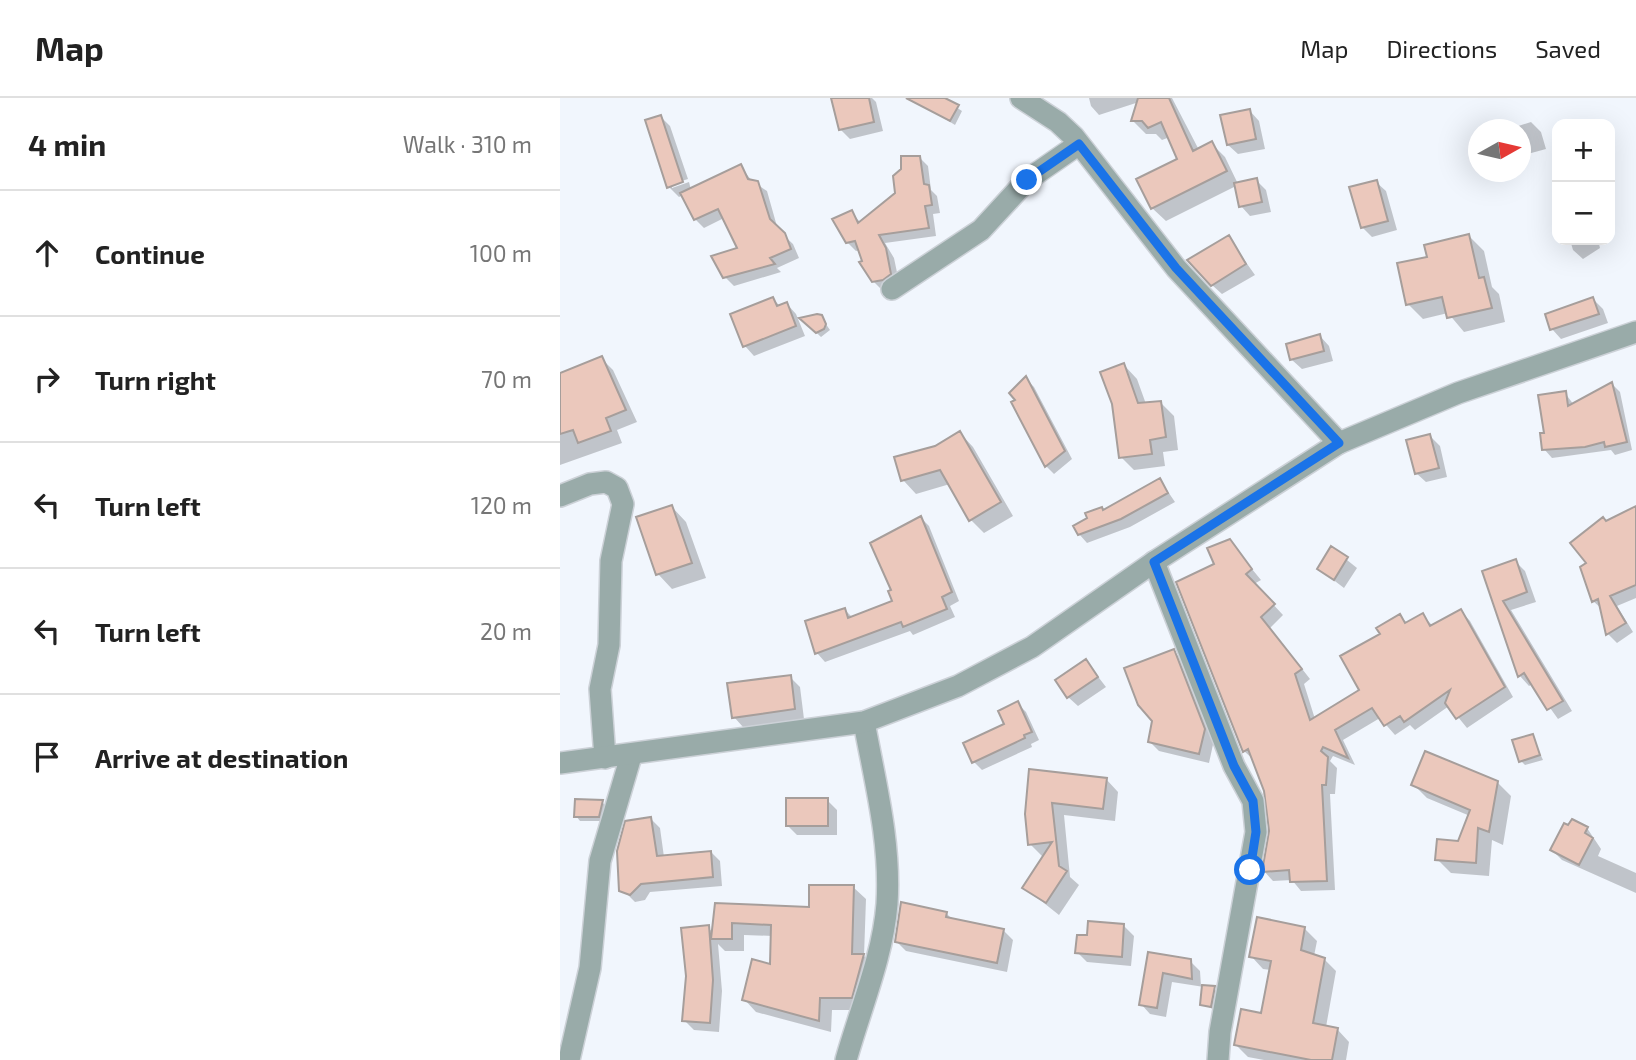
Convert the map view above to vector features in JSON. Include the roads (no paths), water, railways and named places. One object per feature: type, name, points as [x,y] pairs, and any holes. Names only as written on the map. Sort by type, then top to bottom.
[{"type":"street","points":[[1021,98],[1058,121],[1176,268],[1339,443]]},
{"type":"street","points":[[892,289],[981,230],[1027,180],[1079,144]]},
{"type":"street","points":[[560,763],[631,756],[864,722],[958,687],[1032,647],[1154,562],[1339,443],[1458,393],[1636,332]]},
{"type":"street","points":[[560,496],[590,484],[606,482],[617,488],[623,504],[611,561],[609,645],[600,689],[605,758]]},
{"type":"street","points":[[1154,562],[1234,766],[1253,801],[1256,832],[1220,1032],[1218,1060]]},
{"type":"street","points":[[846,1060],[879,945],[887,906],[888,870],[883,823],[864,722]]},
{"type":"street","points":[[569,1060],[590,968],[600,861],[631,756]]}]
